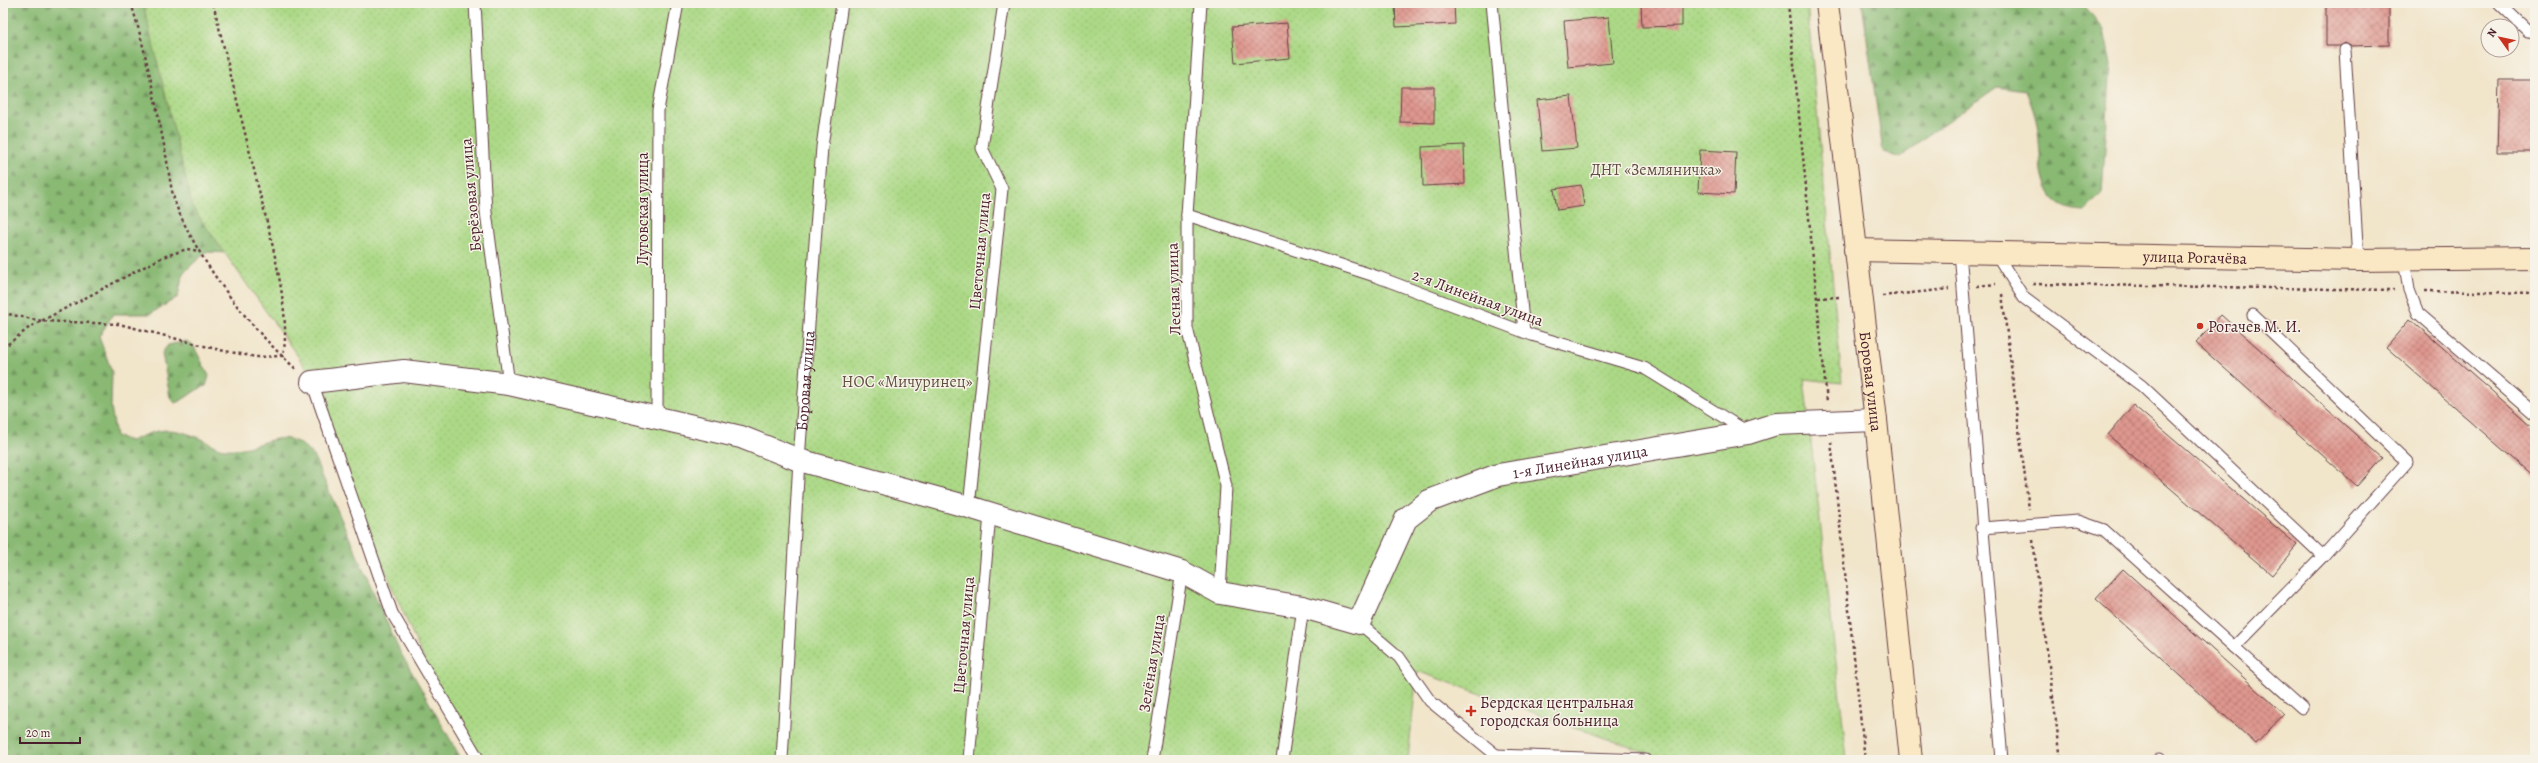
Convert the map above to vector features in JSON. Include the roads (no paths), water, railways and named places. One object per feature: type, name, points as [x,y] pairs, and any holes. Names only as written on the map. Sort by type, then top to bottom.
[{"type":"street","name":"Боровая улица","points":[[1827,3],[1860,296],[1876,420],[1910,760]]},
{"type":"street","name":"улица Рогачёва","points":[[1855,250],[2358,260],[2535,258]]},
{"type":"street","points":[[312,382],[404,372],[509,384],[741,437],[799,460],[970,508],[1182,572],[1220,594],[1304,607],[1359,623]]},
{"type":"street","name":"1-я Линейная улица","points":[[1359,623],[1406,519],[1429,501],[1498,475],[1748,433],[1776,424],[1876,420]]},
{"type":"lane","name":"Берёзовая улица","points":[[475,3],[486,212],[509,384]]},
{"type":"lane","name":"Луговская улица","points":[[657,418],[658,110],[678,3]]},
{"type":"lane","name":"Боровая улица","points":[[782,760],[799,460],[822,146],[842,3]]},
{"type":"lane","name":"Цветочная улица","points":[[970,508],[1002,189],[982,148],[1004,3]]},
{"type":"lane","name":"Лесная улица","points":[[1201,3],[1187,215],[1187,328],[1226,486],[1220,594]]},
{"type":"lane","points":[[1492,3],[1524,332]]},
{"type":"lane","points":[[2499,3],[2528,31],[2535,32]]},
{"type":"lane","points":[[2345,50],[2358,260]]},
{"type":"lane","name":"2-я Линейная улица","points":[[1187,215],[1378,277],[1431,299],[1524,332],[1644,368],[1748,433]]},
{"type":"lane","points":[[1960,252],[1981,528],[2002,760]]},
{"type":"lane","points":[[1995,252],[2024,298],[2142,386],[2323,556]]},
{"type":"lane","points":[[2404,259],[2409,290],[2418,313],[2535,414]]},
{"type":"lane","points":[[2234,647],[2323,556],[2407,462],[2253,315]]},
{"type":"lane","points":[[312,382],[392,613],[479,760]]},
{"type":"lane","name":"Цветочная улица","points":[[969,760],[990,514]]},
{"type":"lane","points":[[1981,528],[2078,521],[2104,530],[2302,708]]},
{"type":"lane","name":"Зелёная улица","points":[[1152,760],[1182,572]]},
{"type":"lane","points":[[1282,760],[1304,607]]},
{"type":"lane","points":[[1359,623],[1399,657],[1430,701],[1497,758],[1645,760]]},
{"type":"place","name":"Рогачев М. И.","points":[[2200,326]]},
{"type":"place","name":"Бердская центральная городская больница","points":[[1471,711]]},
{"type":"park label","name":"ДНТ «Земляничка»","points":[[1656,169]]},
{"type":"park label","name":"НОС «Мичуринец»","points":[[907,381]]}]
